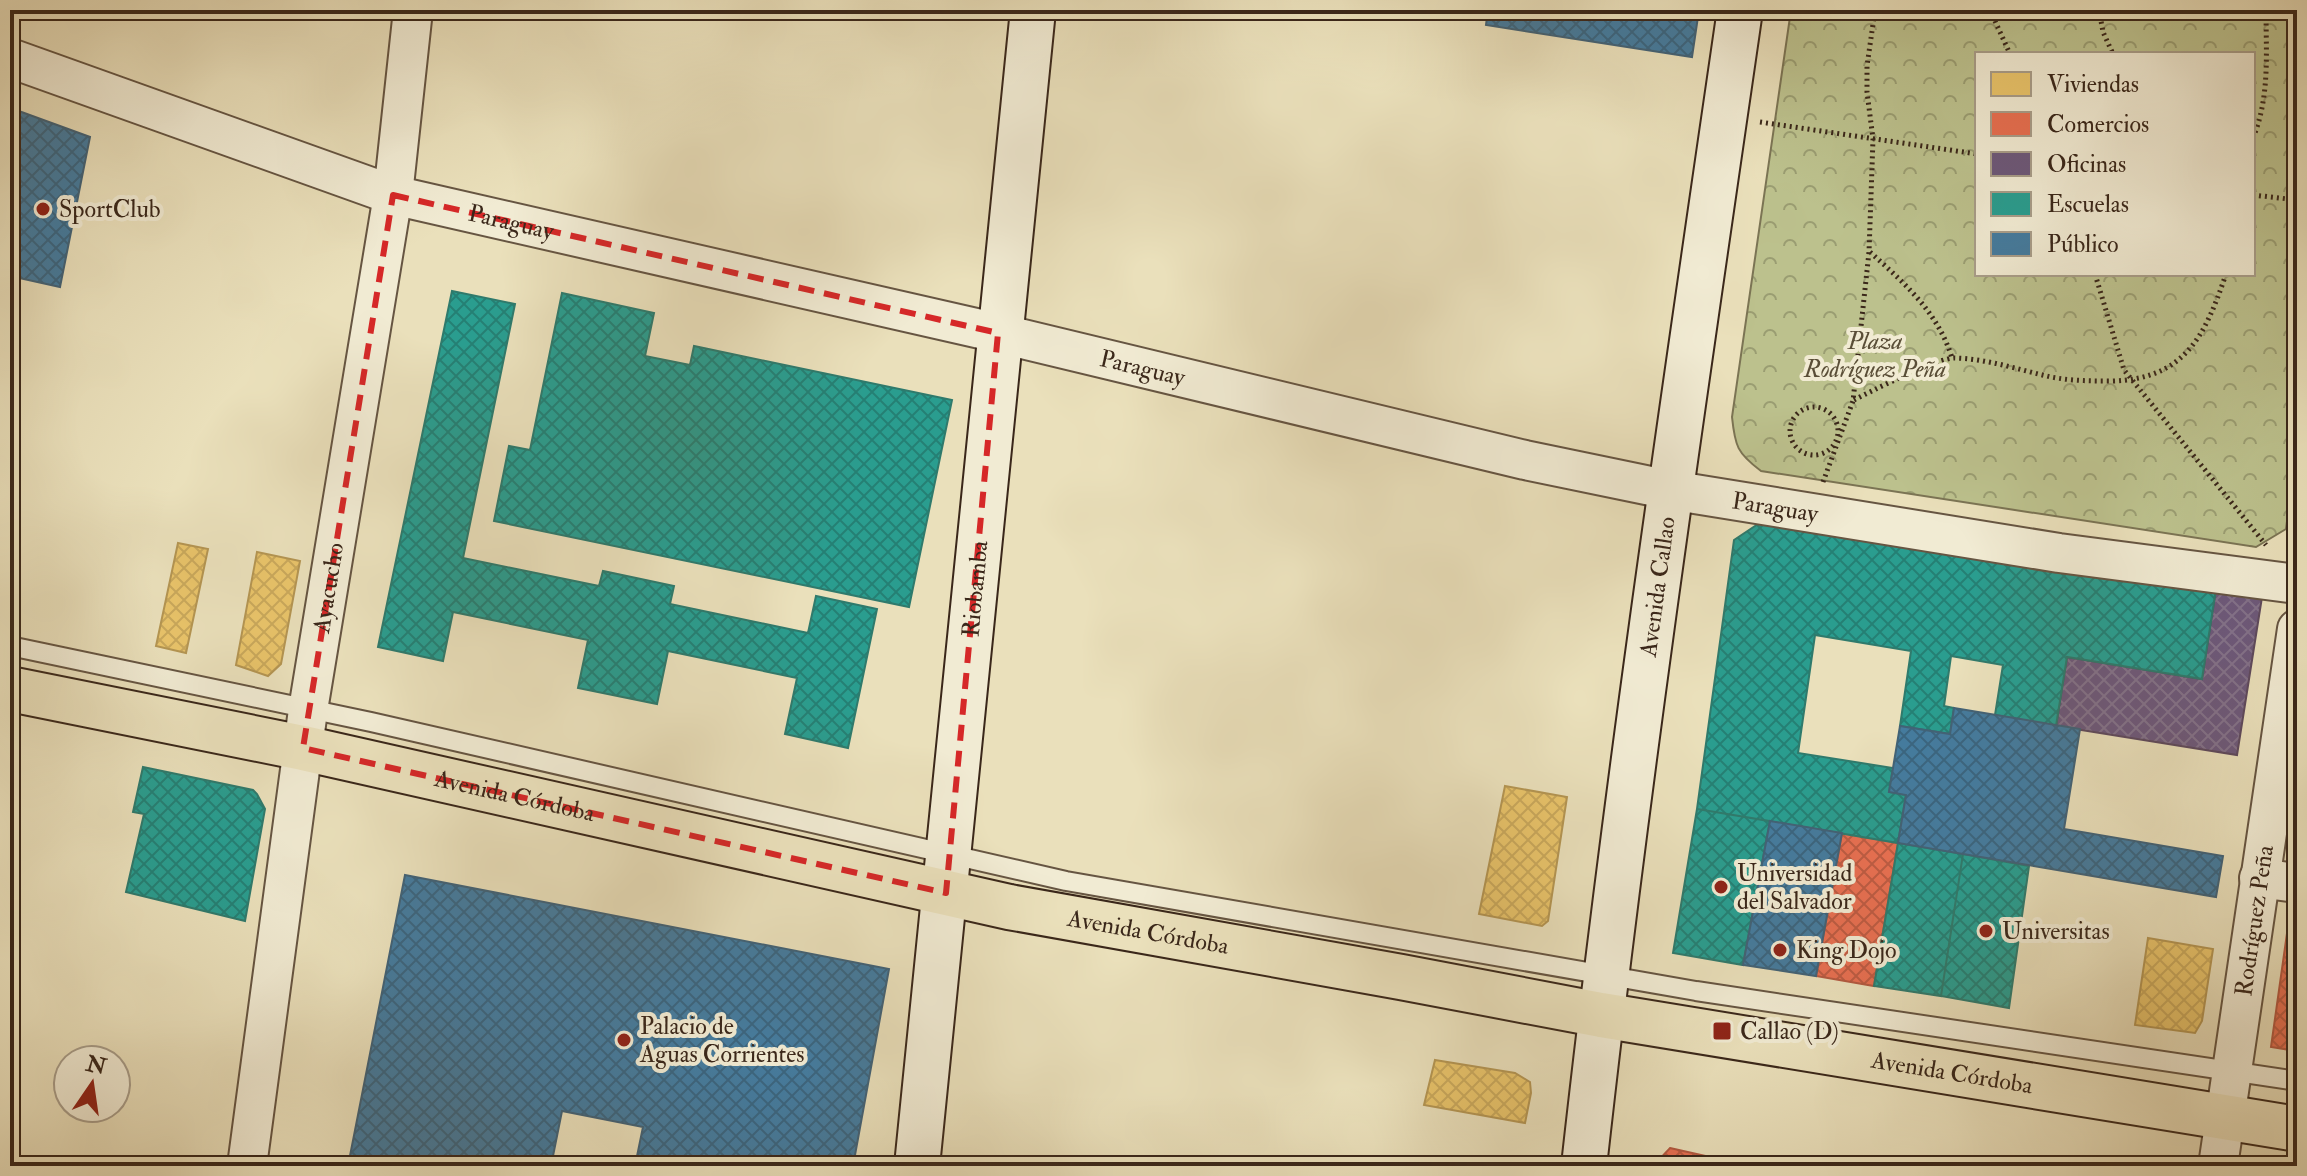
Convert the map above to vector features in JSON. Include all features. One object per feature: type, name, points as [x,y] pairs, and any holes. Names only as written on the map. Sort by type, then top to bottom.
[{"type":"main road","name":"Riobamba","points":[[917,1166],[948,875],[998,333],[1033,10]]},
{"type":"main road","name":"Avenida Callao","points":[[1584,1166],[1603,995],[1670,490],[1740,10]]},
{"type":"main road","name":"Avenida Córdoba","points":[[10,689],[305,729],[948,875],[1009,907],[1401,977],[1603,995],[2297,1129]]},
{"type":"street","name":"Ayacucho","points":[[247,1166],[305,729],[393,195],[413,10]]},
{"type":"street","name":"Paraguay","points":[[10,58],[393,195],[998,333],[1525,460],[1670,490],[2059,553],[2286,569]]},
{"type":"street","name":"Rodríguez Peña","points":[[2218,1166],[2297,629]]},
{"type":"street","points":[[2259,878],[2297,883]]},
{"type":"lane","name":"Avenida Córdoba","points":[[10,646],[305,729]]},
{"type":"lane","name":"Avenida Córdoba","points":[[1603,995],[2297,1081]]},
{"type":"path","points":[[1812,513],[1853,401],[1869,252],[1873,139],[1867,66],[1875,10]]},
{"type":"path","points":[[1990,10],[2009,52]]},
{"type":"path","points":[[2099,10],[2103,32],[2112,52]]},
{"type":"path","points":[[2255,133],[2266,94],[2266,10]]},
{"type":"path","points":[[1723,117],[1975,154]]},
{"type":"path","points":[[2255,195],[2297,200]]},
{"type":"path","points":[[1869,252],[1907,285],[1928,310],[1946,337],[1952,358]]},
{"type":"path","points":[[2096,276],[2124,370],[2286,569]]},
{"type":"path","points":[[1853,401],[1877,387],[1952,358],[2004,365],[2081,382],[2132,380],[2159,373],[2182,358],[2204,330],[2225,276]]},
{"type":"path","points":[[1806,408],[1822,408],[1838,425],[1838,442],[1818,455],[1803,453],[1792,441],[1794,418],[1806,408]]},
{"type":"highlighted area","points":[[393,195],[998,333],[946,893],[303,748]]},
{"type":"green space","name":"Plaza Rodríguez Peña","points":[[1791,10],[2297,10],[2297,441],[2286,529],[2256,547],[1761,471],[1747,459],[1734,435],[1732,417]]},
{"type":"building: Viviendas","points":[[178,543],[208,549],[186,653],[156,646]]},
{"type":"building: Viviendas","points":[[257,552],[300,561],[281,664],[268,676],[236,665]]},
{"type":"building: Viviendas","points":[[1505,786],[1567,797],[1548,921],[1542,926],[1479,914]]},
{"type":"building: Viviendas","points":[[2148,938],[2213,949],[2202,1021],[2195,1033],[2135,1025]]},
{"type":"building: Viviendas","points":[[1435,1060],[1515,1073],[1530,1082],[1525,1123],[1424,1105]]},
{"type":"building: Viviendas","points":[[1719,1159],[1762,1166],[1718,1166]]},
{"type":"building: Comercios","points":[[1842,833],[1898,843],[1874,986],[1816,976]]},
{"type":"building: Comercios","points":[[2290,912],[2297,913],[2297,1051],[2271,1047]]},
{"type":"building: Comercios","points":[[1670,1148],[1719,1159],[1718,1166],[1653,1166]]},
{"type":"building: Oficinas","points":[[2216,589],[2262,597],[2237,755],[2056,726],[2067,657],[2202,679]]},
{"type":"building: Escuelas","points":[[452,291],[515,304],[463,558],[599,586],[603,571],[674,586],[670,604],[808,633],[816,596],[877,609],[848,748],[785,734],[797,678],[668,651],[657,704],[578,688],[588,640],[453,612],[443,661],[378,647]]},
{"type":"building: Escuelas","points":[[562,293],[654,313],[645,356],[690,365],[694,346],[952,400],[909,607],[494,521],[509,446],[530,450]]},
{"type":"building: Escuelas","points":[[1761,522],[2216,589],[2202,679],[2067,657],[2056,726],[1995,715],[2003,665],[1951,656],[1944,706],[1954,708],[1950,734],[1900,726],[1911,651],[1815,635],[1798,753],[1893,768],[1889,792],[1906,795],[1898,843],[1697,809],[1734,540]]},
{"type":"building: Escuelas","points":[[143,767],[253,790],[257,794],[265,809],[245,921],[126,892],[144,814],[133,812]]},
{"type":"building: Escuelas","name":"Universidad del Salvador","points":[[1697,809],[1770,821],[1743,965],[1673,953]]},
{"type":"building: Escuelas","points":[[1898,843],[1963,854],[1941,996],[1874,986]]},
{"type":"building: Escuelas","name":"Universitas","points":[[1963,854],[2029,866],[2009,1008],[1941,996]]},
{"type":"building: Público","points":[[1488,10],[1699,10],[1692,57],[1486,25]]},
{"type":"building: Público","name":"SportClub","points":[[16,110],[90,137],[60,287],[10,276],[10,142]]},
{"type":"building: Público","points":[[1954,708],[2080,729],[2064,829],[2223,856],[2216,897],[1898,843],[1906,795],[1889,792],[1900,726],[1950,734]]},
{"type":"building: Público","points":[[1770,821],[1842,833],[1816,976],[1743,965]]},
{"type":"building: Público","name":"Palacio de Aguas Corrientes","points":[[405,875],[889,969],[853,1166],[635,1166],[643,1127],[562,1111],[551,1166],[348,1166]]},
{"type":"place","name":"SportClub","points":[[43,209]]},
{"type":"place","name":"Universidad del Salvador","points":[[1721,887]]},
{"type":"place","name":"Universitas","points":[[1986,931]]},
{"type":"place","name":"King Dojo","points":[[1780,950]]},
{"type":"place","name":"Callao (D)","points":[[1722,1031]]},
{"type":"place","name":"Palacio de Aguas Corrientes","points":[[624,1040]]}]
